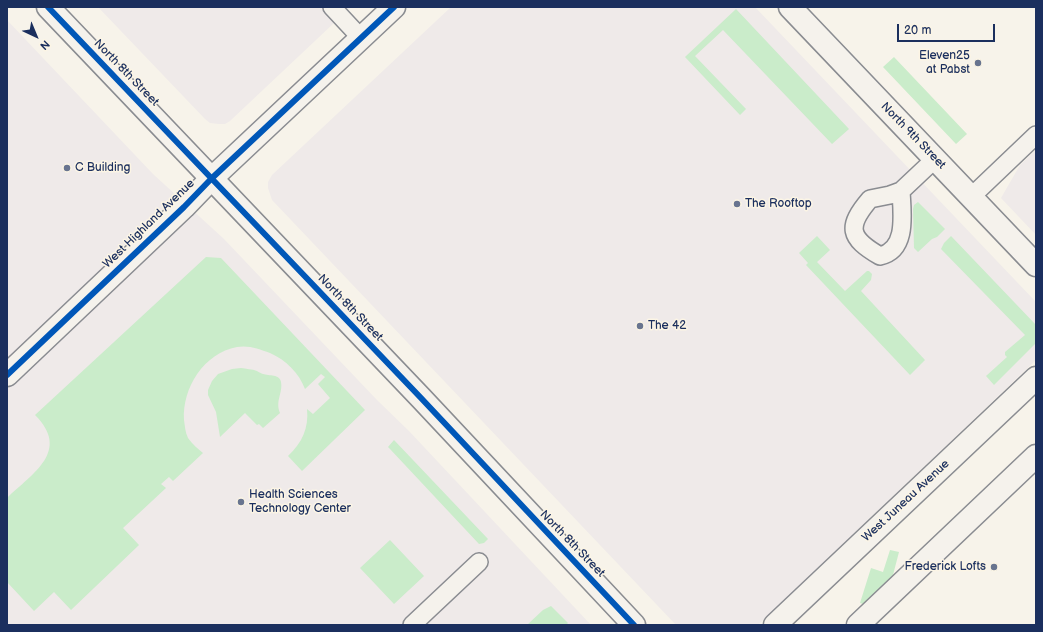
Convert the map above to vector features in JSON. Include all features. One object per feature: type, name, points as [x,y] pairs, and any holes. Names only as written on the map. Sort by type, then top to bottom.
[{"type":"street","name":"North 8th Street","points":[[48,7],[634,625]]},
{"type":"street","name":"West Highland Avenue","points":[[7,375],[184,207],[211,178],[394,7]]},
{"type":"street","name":"North 9th Street","points":[[790,7],[1036,265]]},
{"type":"street","name":"West Juneau Avenue","points":[[775,625],[1036,378]]},
{"type":"street","points":[[858,625],[1036,456]]},
{"type":"lane","points":[[332,7],[360,38]]},
{"type":"lane","points":[[971,197],[1036,135]]},
{"type":"lane","points":[[901,191],[935,159]]},
{"type":"lane","points":[[412,625],[479,562]]},
{"type":"shaded area","points":[[98,7],[351,7],[230,121],[225,124],[219,124],[210,123],[205,119]]},
{"type":"shaded area","name":"The 42","points":[[451,7],[755,7],[1036,302],[1036,360],[758,625],[676,625],[272,200],[268,188],[268,182],[272,175]]},
{"type":"shaded area","points":[[7,20],[153,174],[224,239],[377,400],[409,431],[591,625],[7,625]]},
{"type":"shaded area","points":[[1036,150],[1036,235],[1001,198],[1020,165]]},
{"type":"green space","points":[[736,9],[849,129],[832,144],[723,30],[695,56],[746,109],[740,115],[685,57]]},
{"type":"green space","points":[[894,57],[967,134],[956,144],[883,67]]},
{"type":"green space","points":[[918,202],[945,229],[918,252],[914,248],[913,209],[914,205]]},
{"type":"green space","points":[[817,236],[830,250],[817,262],[845,291],[867,271],[872,274],[871,280],[861,291],[925,360],[910,375],[806,265],[808,263],[799,253]]},
{"type":"green space","points":[[951,236],[1036,325],[1036,343],[994,385],[986,376],[1007,357],[1005,352],[1025,335],[941,249],[944,243]]},
{"type":"green space","points":[[206,257],[221,258],[365,410],[302,471],[288,456],[304,435],[307,423],[307,409],[313,414],[330,398],[318,384],[325,377],[321,374],[305,389],[296,372],[287,363],[270,353],[250,347],[237,347],[215,356],[205,364],[191,384],[184,408],[184,420],[187,436],[203,453],[173,481],[169,477],[161,484],[166,488],[123,528],[139,545],[71,610],[54,592],[34,611],[7,582],[7,498],[37,470],[44,461],[49,450],[49,440],[45,428],[35,415]]},
{"type":"green space","points":[[241,368],[276,376],[280,379],[281,386],[278,405],[280,413],[263,428],[259,424],[257,425],[245,413],[220,437],[216,412],[208,395],[208,390],[212,381],[218,374],[232,369]]},
{"type":"green space","points":[[394,440],[488,539],[484,543],[479,544],[388,447]]},
{"type":"green space","points":[[390,540],[424,576],[394,604],[360,568]]},
{"type":"green space","points":[[890,550],[899,552],[893,575],[863,604],[860,603],[871,568],[883,572]]},
{"type":"green space","points":[[551,606],[568,623],[566,625],[527,625],[543,610]]},
{"type":"cycle path","points":[[48,7],[421,398],[634,625]]},
{"type":"cycle path","points":[[7,375],[184,207],[211,179],[394,7]]},
{"type":"place","name":"Eleven25 at Pabst","points":[[978,63]]},
{"type":"place","name":"C Building","points":[[67,168]]},
{"type":"place","name":"The Rooftop","points":[[737,204]]},
{"type":"place","name":"The 42","points":[[640,326]]},
{"type":"place","name":"Health Sciences Technology Center","points":[[241,502]]},
{"type":"place","name":"Frederick Lofts","points":[[994,567]]}]
